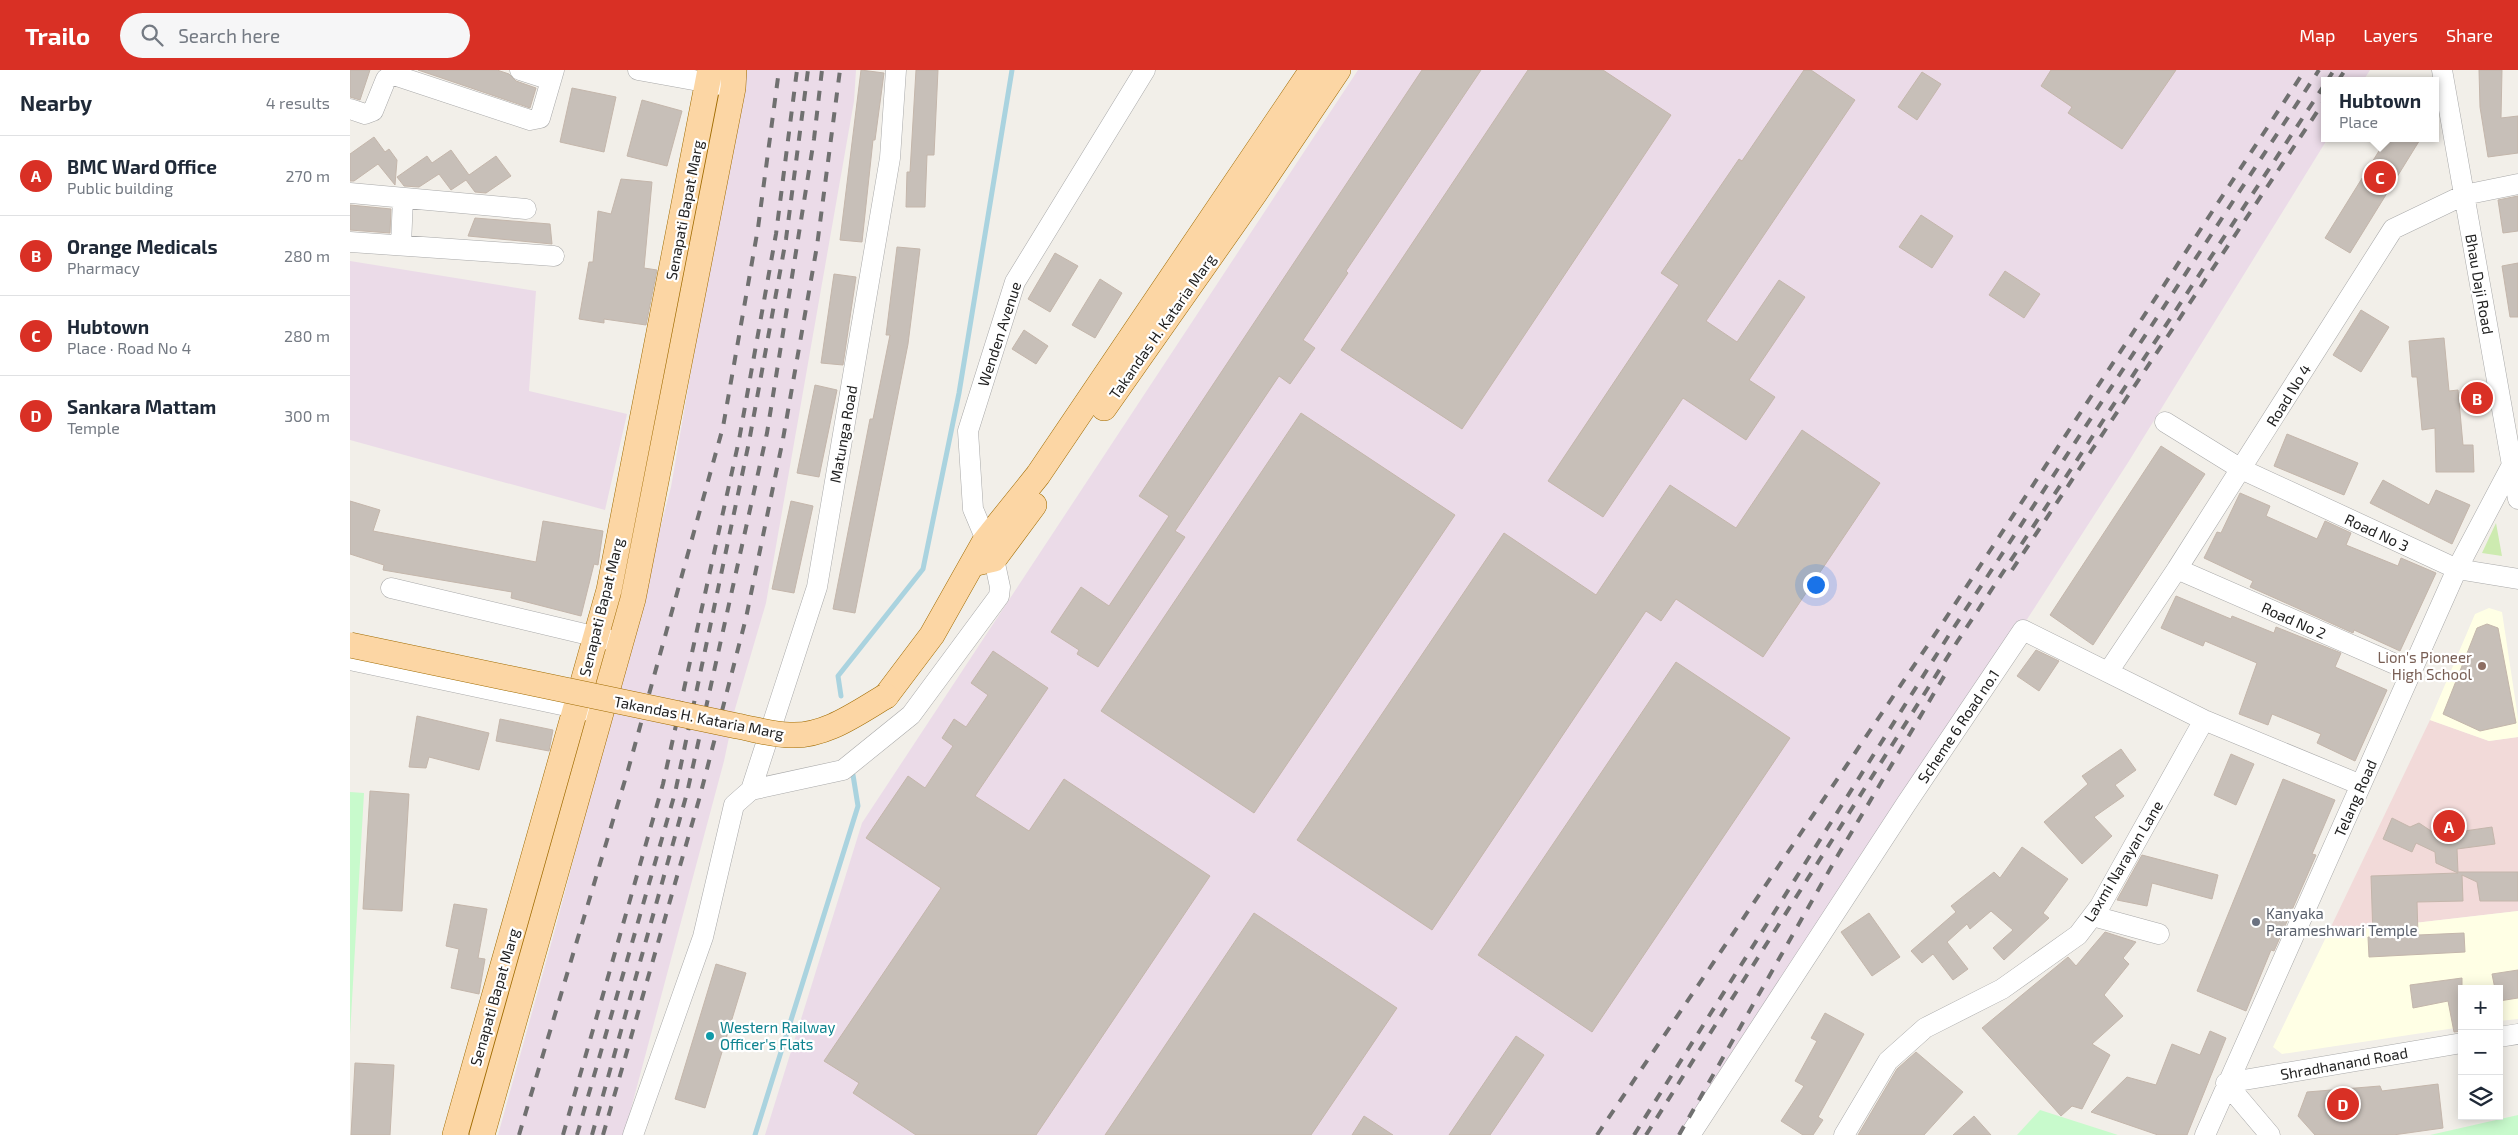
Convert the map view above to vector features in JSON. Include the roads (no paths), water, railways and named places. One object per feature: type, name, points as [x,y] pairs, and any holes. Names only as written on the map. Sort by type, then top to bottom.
[{"type":"main road","name":"Takandas H. Kataria Marg","points":[[1168,301],[1312,70]]},
{"type":"main road","name":"Takandas H. Kataria Marg","points":[[350,645],[737,726],[791,735],[816,733],[842,722],[886,696],[932,635],[983,555],[1043,480],[1168,301],[1338,70]]},
{"type":"main road","name":"Senapati Bapat Marg","points":[[455,1135],[608,590],[722,77]]},
{"type":"main road","name":"Senapati Bapat Marg","points":[[482,1135],[633,599],[722,77]]},
{"type":"main road","points":[[523,893],[548,901]]},
{"type":"main road","points":[[465,1099],[491,1105]]},
{"type":"street","points":[[350,109],[364,114],[373,111],[386,80],[394,75],[530,120],[536,120],[540,118],[552,75],[520,70]]},
{"type":"street","points":[[638,70],[722,77]]},
{"type":"street","name":"Matunga Road","points":[[751,790],[816,586],[890,158],[896,70]]},
{"type":"street","name":"Wenden Avenue","points":[[751,790],[843,770],[911,715],[999,596],[1000,587],[983,555],[973,509],[968,431],[1015,282],[1146,70]]},
{"type":"street","name":"Bhau Daji Road","points":[[2442,70],[2518,499]]},
{"type":"street","name":"Road No 4","points":[[2108,672],[2177,569],[2393,229],[2464,195],[2518,184]]},
{"type":"street","points":[[350,193],[526,209]]},
{"type":"street","points":[[401,245],[403,198]]},
{"type":"street","points":[[350,242],[554,256]]},
{"type":"street","name":"Road No 3","points":[[2165,422],[2241,469],[2457,569],[2518,579]]},
{"type":"street","name":"Telang Road","points":[[2205,1135],[2226,1083],[2362,785],[2457,569],[2512,465]]},
{"type":"street","name":"Road No 2","points":[[2177,569],[2411,671]]},
{"type":"street","points":[[391,588],[621,642]]},
{"type":"street","name":"Scheme 6 Road no.1","points":[[1690,1135],[1906,804],[2024,630],[2204,720],[2362,785]]},
{"type":"street","points":[[350,634],[582,684]]},
{"type":"street","points":[[350,660],[601,713]]},
{"type":"street","name":"Laxmi Narayan Lane","points":[[1844,1135],[1888,1061],[1925,1028],[2002,989],[2078,934],[2092,916],[2204,720]]},
{"type":"street","points":[[554,783],[579,791]]},
{"type":"street","points":[[633,1135],[703,937],[734,805],[751,790]]},
{"type":"street","points":[[2092,916],[2159,934]]},
{"type":"street","points":[[2503,1036],[2518,1034]]},
{"type":"street","name":"Shradhanand Road","points":[[2226,1083],[2458,1044]]},
{"type":"street","points":[[2226,1083],[2270,1135]]},
{"type":"waterway","points":[[841,696],[838,676],[923,569],[959,393],[1012,70]]},
{"type":"waterway","points":[[755,1135],[858,806],[853,775]]},
{"type":"railway","points":[[519,1135],[628,770],[723,427],[758,228],[779,70]]},
{"type":"railway","points":[[563,1135],[663,784],[739,440],[776,234],[797,70]]},
{"type":"railway","points":[[577,1135],[675,793],[749,442],[786,239],[808,70]]},
{"type":"railway","points":[[592,1135],[687,793],[767,433],[814,139],[822,70]]},
{"type":"railway","points":[[603,1135],[700,796],[746,618],[783,439],[817,246],[840,70]]},
{"type":"railway","points":[[1597,1135],[1940,627],[2305,70]]},
{"type":"railway","points":[[1634,1135],[1949,635],[2319,70]]},
{"type":"railway","points":[[2330,77],[2334,70]]},
{"type":"railway","points":[[2341,77],[2345,70]]},
{"type":"railway","points":[[1646,1135],[1957,642],[2321,90]]},
{"type":"railway","points":[[2012,570],[2321,106]]},
{"type":"railway","points":[[1679,1135],[1838,855],[1946,673]]},
{"type":"place","name":"Hubtown","points":[[2380,177]]},
{"type":"place","name":"Orange Medicals","points":[[2477,398]]},
{"type":"place","name":"Lion's Pioneer High School","points":[[2482,666]]},
{"type":"place","name":"BMC Ward Office","points":[[2449,826]]},
{"type":"place","name":"Kanyaka Parameshwari Temple","points":[[2256,922]]},
{"type":"place","name":"Western Railway Officer's Flats","points":[[710,1036]]},
{"type":"place","name":"Sankara Mattam","points":[[2343,1104]]}]
